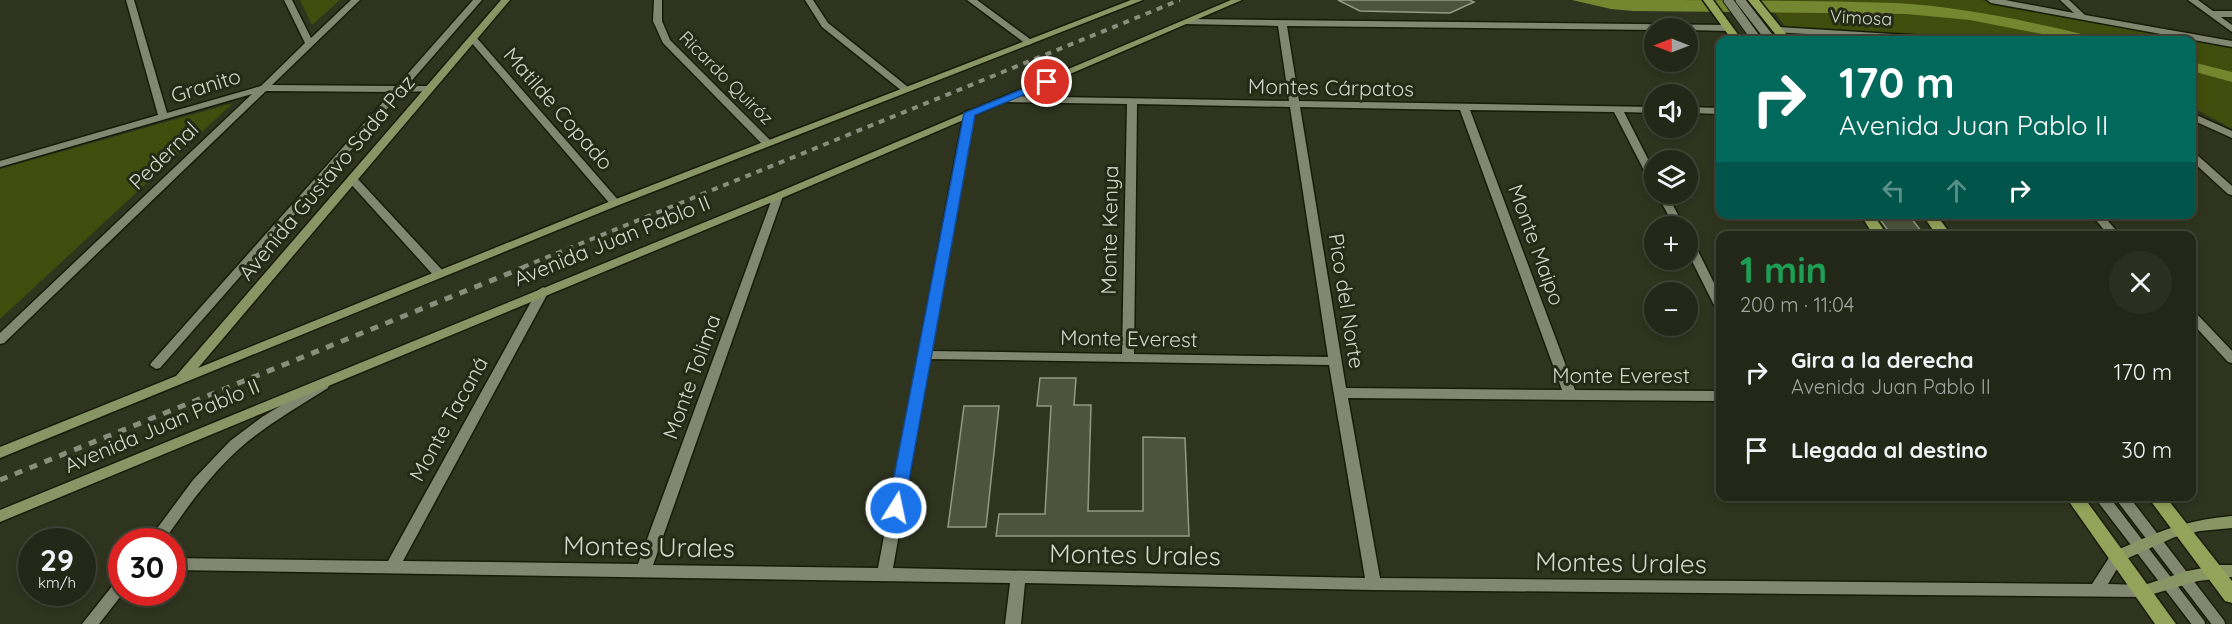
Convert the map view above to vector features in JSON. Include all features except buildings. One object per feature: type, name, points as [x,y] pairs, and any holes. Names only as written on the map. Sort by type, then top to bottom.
[{"type":"main road","name":"Avenida Gustavo Sada Paz","points":[[178,382],[506,0]]},
{"type":"main road","name":"Avenida Juan Pablo II","points":[[0,453],[615,203],[1139,0]]},
{"type":"main road","name":"Avenida Juan Pablo II","points":[[0,516],[778,196],[1238,0]]},
{"type":"main road","points":[[1708,0],[1734,36]]},
{"type":"main road","points":[[1753,0],[1782,36]]},
{"type":"main road","points":[[1932,219],[1941,231]]},
{"type":"main road","points":[[2077,501],[2166,624]]},
{"type":"main road","points":[[2158,501],[2180,528],[2223,571],[2232,596]]},
{"type":"main road","points":[[2117,557],[2153,538],[2180,528],[2232,522]]},
{"type":"main road","points":[[2143,591],[2183,577],[2223,571]]},
{"type":"street","points":[[130,0],[164,118]]},
{"type":"street","points":[[288,0],[310,44]]},
{"type":"street","name":"Pedernal","points":[[0,340],[356,0]]},
{"type":"street","name":"Avenida Gustavo Sada Paz","points":[[156,365],[397,89],[478,0]]},
{"type":"street","name":"Ricardo Quiróz","points":[[658,0],[657,17],[660,31],[666,41],[767,143]]},
{"type":"street","points":[[809,0],[825,25],[905,89]]},
{"type":"street","points":[[972,0],[1029,42]]},
{"type":"street","points":[[1991,0],[2190,36]]},
{"type":"street","points":[[2064,0],[2081,15]]},
{"type":"street","points":[[2192,0],[2232,29]]},
{"type":"street","points":[[2212,14],[2232,14]]},
{"type":"street","points":[[1188,22],[1728,28]]},
{"type":"street","name":"Pico del Norte","points":[[1282,23],[1335,361],[1374,584]]},
{"type":"street","name":"Vimosa","points":[[1777,30],[1867,36]]},
{"type":"street","points":[[2196,37],[2232,44]]},
{"type":"street","name":"Matilde Copado","points":[[473,39],[615,203]]},
{"type":"street","name":"Granito","points":[[0,164],[263,88],[429,89]]},
{"type":"street","name":"Montes Cárpatos","points":[[1006,99],[1132,103],[1644,110]]},
{"type":"street","name":"Monte Kenya","points":[[1128,358],[1132,103]]},
{"type":"street","name":"Monte Maipo","points":[[1464,108],[1570,395]]},
{"type":"street","points":[[1618,110],[1644,161]]},
{"type":"street","points":[[1698,110],[1716,111]]},
{"type":"street","points":[[884,574],[969,113]]},
{"type":"street","points":[[2196,118],[2232,135]]},
{"type":"street","points":[[2196,160],[2232,192]]},
{"type":"street","points":[[352,179],[439,274]]},
{"type":"street","name":"Monte Tolima","points":[[643,571],[778,196]]},
{"type":"street","points":[[2101,219],[2111,231]]},
{"type":"street","points":[[1698,262],[1716,297]]},
{"type":"street","name":"Monte Tacaná","points":[[393,566],[543,291]]},
{"type":"street","points":[[2196,320],[2232,359]]},
{"type":"street","name":"Monte Everest","points":[[923,355],[1335,361]]},
{"type":"street","points":[[164,528],[182,504],[231,449],[279,412],[342,374]]},
{"type":"street","name":"Monte Everest","points":[[1341,393],[1716,396]]},
{"type":"street","points":[[2097,589],[2117,557]]},
{"type":"street","name":"Montes Urales","points":[[186,564],[1018,576],[1374,584],[2143,591]]},
{"type":"street","points":[[1013,624],[1018,576]]},
{"type":"street","points":[[90,624],[108,602]]},
{"type":"lane","points":[[1728,0],[1754,36]]},
{"type":"lane","points":[[1740,0],[1768,36]]},
{"type":"lane","points":[[2105,501],[2199,624]]},
{"type":"lane","points":[[2125,501],[2219,624]]},
{"type":"shaded area","points":[[300,0],[340,0],[312,25]]},
{"type":"shaded area","points":[[1572,0],[1896,3],[1975,12],[2089,36],[2052,36],[1970,20],[1906,14],[1611,9]]},
{"type":"shaded area","points":[[1765,0],[1981,0],[2169,36],[1948,36],[1787,29]]},
{"type":"shaded area","points":[[2196,41],[2232,48],[2232,129],[2196,109]]},
{"type":"shaded area","points":[[2196,63],[2232,72],[2232,82],[2196,72]]},
{"type":"shaded area","points":[[233,103],[0,319],[0,169]]},
{"type":"railway","points":[[523,267],[1180,0]]},
{"type":"railway","points":[[0,480],[527,266]]},
{"type":"route","points":[[896,508],[969,113],[1047,82]]}]
